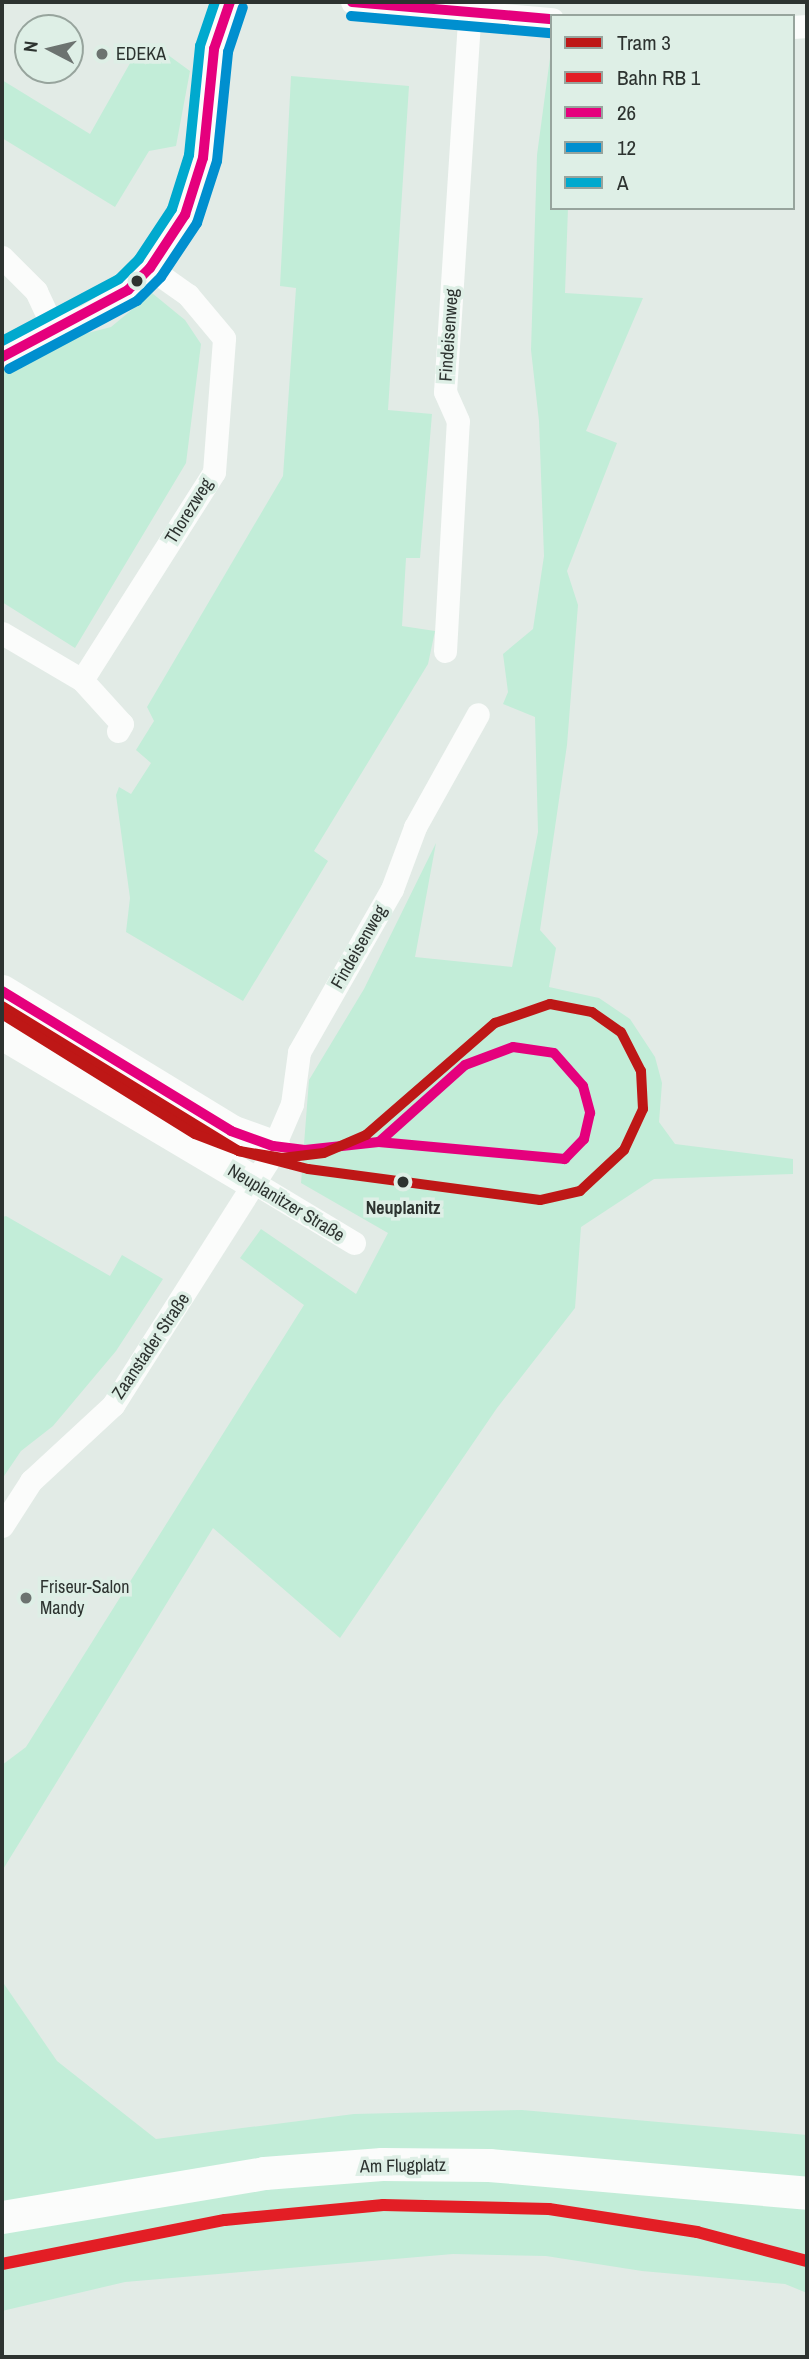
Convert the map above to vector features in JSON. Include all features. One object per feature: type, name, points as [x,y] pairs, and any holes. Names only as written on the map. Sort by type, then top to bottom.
[{"type":"main road","name":"Neuplanitzer Straße","points":[[2,991],[231,1131],[273,1146]]},
{"type":"main road","name":"Neuplanitzer Straße","points":[[2,1033],[253,1182]]},
{"type":"main road","name":"Am Flugplatz","points":[[2,2217],[264,2174],[382,2164],[489,2165],[807,2193]]},
{"type":"street","points":[[2,357],[53,327],[104,306],[150,268],[184,215],[196,183],[214,49],[230,2]]},
{"type":"street","points":[[352,2],[469,16],[550,19]]},
{"type":"street","name":"Findeisenweg","points":[[445,651],[458,421],[445,392],[469,16]]},
{"type":"street","points":[[2,257],[36,291],[53,327]]},
{"type":"street","name":"Thorezweg","points":[[82,680],[214,472],[224,338],[188,295],[150,268]]},
{"type":"street","points":[[2,633],[82,680],[122,724],[118,731]]},
{"type":"street","name":"Findeisenweg","points":[[253,1182],[292,1104],[299,1052],[392,889],[415,827],[478,714]]},
{"type":"street","name":"Neuplanitzer Straße","points":[[253,1182],[354,1243]]},
{"type":"street","name":"Zaanstader Straße","points":[[2,1526],[31,1481],[113,1405],[253,1182]]},
{"type":"green space","points":[[153,44],[190,71],[176,146],[149,151],[115,207],[2,138],[2,80],[90,134],[138,49],[147,55]]},
{"type":"green space","points":[[550,58],[550,210],[568,210],[565,293],[643,298],[586,431],[617,443],[567,571],[578,605],[567,745],[540,930],[556,948],[549,987],[599,998],[630,1019],[655,1057],[662,1083],[659,1122],[675,1144],[793,1159],[793,1174],[654,1179],[581,1227],[575,1308],[497,1408],[340,1638],[213,1528],[2,1871],[2,1765],[26,1747],[304,1305],[240,1258],[261,1229],[356,1294],[388,1233],[301,1183],[309,1080],[364,989],[436,843],[415,957],[512,967],[538,832],[535,717],[503,704],[508,692],[503,654],[533,629],[544,556],[539,421],[531,350],[537,155]]},
{"type":"green space","points":[[291,76],[409,86],[388,410],[432,414],[420,558],[406,558],[402,626],[435,631],[428,664],[314,851],[328,861],[243,1001],[126,932],[130,898],[116,795],[119,787],[131,794],[151,763],[136,750],[154,721],[147,707],[283,476],[296,288],[280,286]]},
{"type":"green space","points":[[152,293],[185,320],[201,344],[186,463],[75,648],[2,602],[2,370],[53,342],[111,327]]},
{"type":"green space","points":[[6,1216],[110,1276],[122,1255],[163,1279],[116,1351],[53,1426],[21,1451],[2,1479],[2,1217]]},
{"type":"green space","points":[[2,1981],[57,2061],[156,2139],[354,2114],[522,2110],[807,2135],[807,2293],[785,2284],[642,2271],[546,2256],[453,2254],[125,2282],[2,2311]]},
{"type":"tram line","name":"3","points":[[550,1004],[592,1012],[621,1032],[641,1071],[643,1109],[624,1150],[580,1191],[540,1200],[308,1169],[239,1151],[282,1158],[324,1153],[366,1135],[495,1023],[550,1004]]},
{"type":"tram line","name":"3","points":[[2,1006],[239,1151]]},
{"type":"tram line","name":"3","points":[[2,1014],[195,1134],[239,1151]]},
{"type":"transit line","name":"A","points":[[2,341],[119,279],[139,259],[172,209],[189,155],[200,46],[215,2]]},
{"type":"transit line","name":"26","points":[[2,357],[128,290],[150,268],[185,215],[203,158],[214,49],[230,2]]},
{"type":"transit line","name":"26","points":[[352,2],[550,19]]},
{"type":"transit line","name":"12","points":[[9,369],[137,301],[161,277],[197,223],[217,161],[228,52],[243,7]]},
{"type":"transit line","name":"12","points":[[351,16],[550,33]]},
{"type":"transit line","name":"26","points":[[2,991],[231,1131],[273,1146],[305,1150],[379,1142]]},
{"type":"transit line","name":"26","points":[[513,1047],[554,1053],[583,1086],[590,1113],[584,1139],[565,1159],[379,1142],[465,1065],[513,1047]]},
{"type":"transit line","points":[[2,2264],[225,2220],[383,2205],[549,2209],[697,2232],[807,2261]]},
{"type":"place","name":"EDEKA","points":[[102,54]]},
{"type":"place","name":"Neuplanitz","points":[[403,1182]]},
{"type":"place","name":"Friseur-Salon Mandy","points":[[26,1598]]}]
